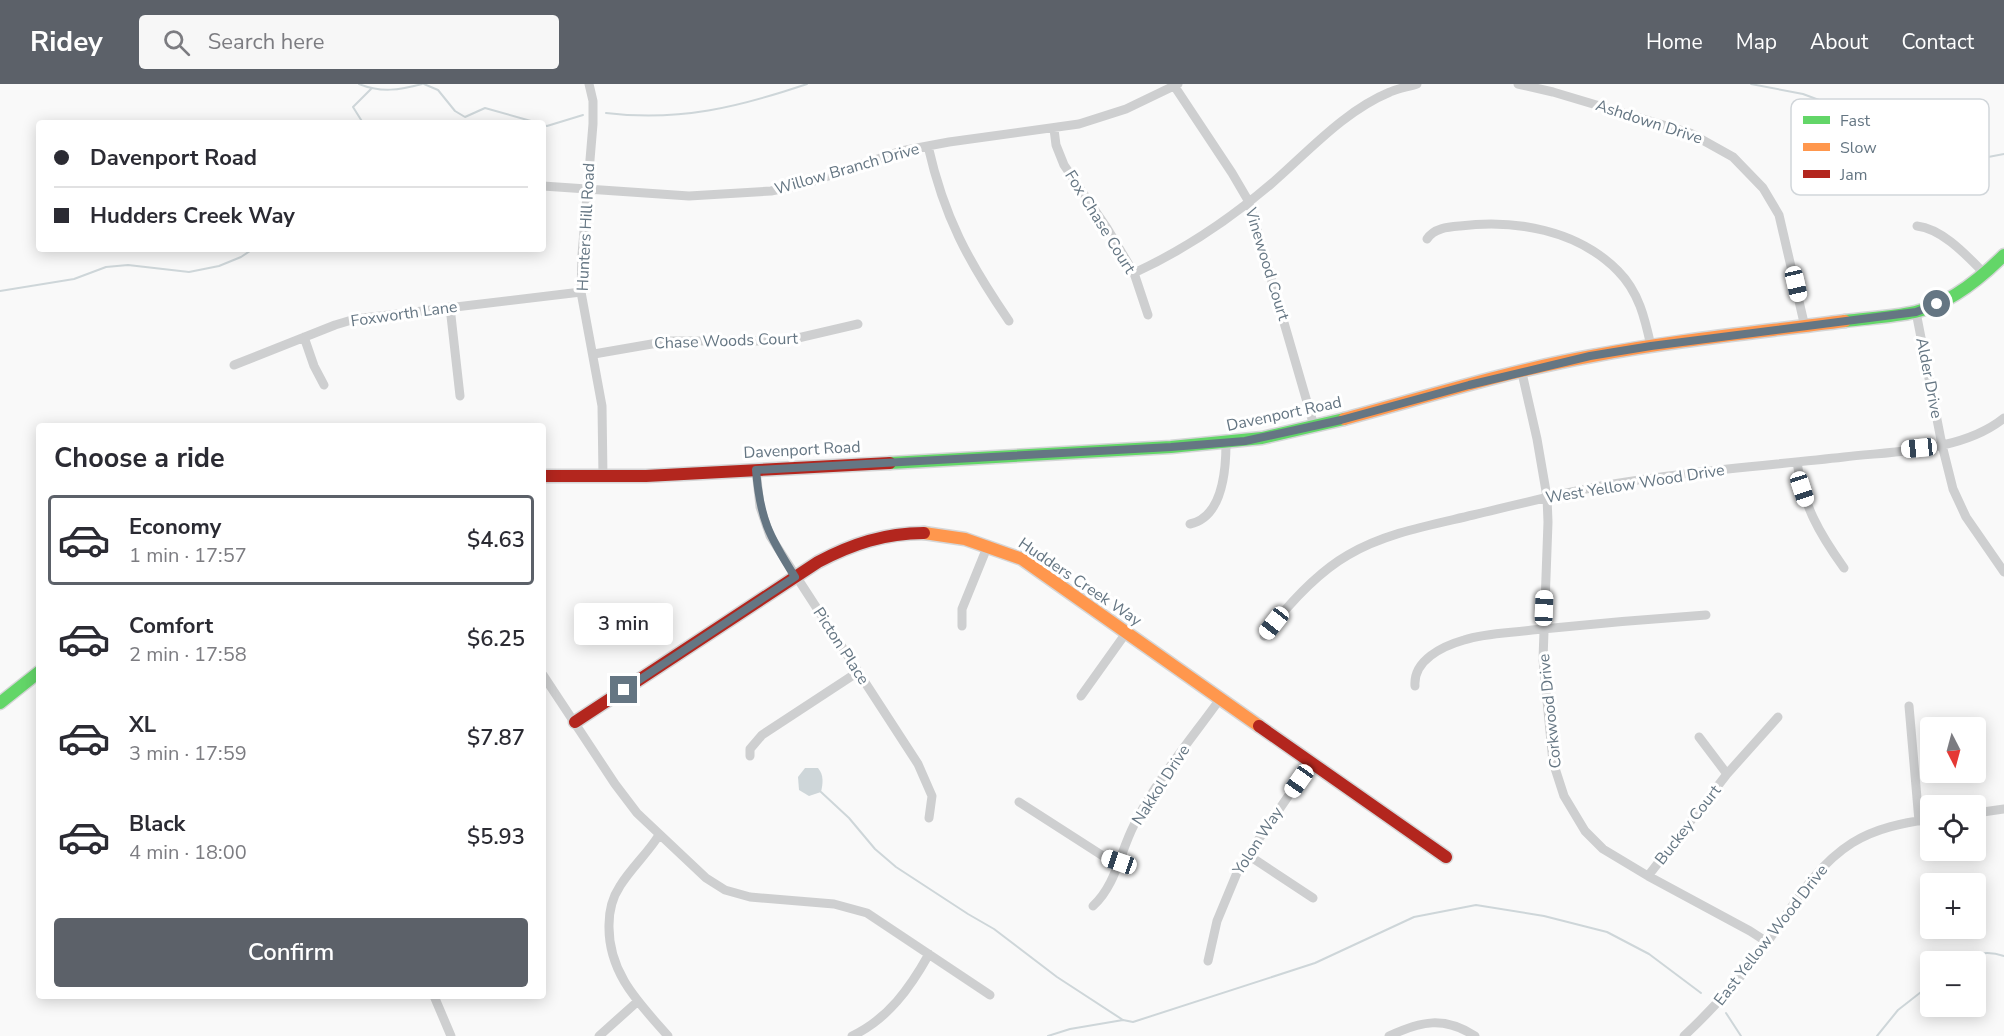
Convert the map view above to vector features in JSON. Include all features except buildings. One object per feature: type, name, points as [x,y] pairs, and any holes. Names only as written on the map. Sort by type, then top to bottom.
[{"type":"street","name":"Hunters Hill Road","points":[[589,84],[593,101],[593,124],[581,292],[602,406],[603,477]]},
{"type":"street","points":[[1134,273],[1186,247],[1224,222],[1338,125],[1389,88],[1417,84]]},
{"type":"street","name":"Ashdown Drive","points":[[1518,84],[1680,129],[1713,144],[1733,157],[1763,188],[1779,215],[1805,327]]},
{"type":"street","name":"Willow Branch Drive","points":[[546,186],[689,196],[771,191],[805,184],[885,155],[980,137],[1079,124],[1126,109],[1176,85]]},
{"type":"street","name":"Vinewood Court","points":[[1176,85],[1185,105],[1249,202],[1314,426]]},
{"type":"street","name":"Fox Chase Court","points":[[1054,129],[1056,145],[1064,165],[1107,228],[1134,273],[1148,315]]},
{"type":"street","points":[[928,146],[939,192],[958,239],[979,277],[1009,321]]},
{"type":"street","points":[[1427,239],[1433,232],[1449,227],[1493,223],[1539,229],[1577,243],[1606,261],[1629,284],[1642,311],[1651,346]]},
{"type":"street","points":[[1917,226],[1926,227],[1939,234],[1985,274]]},
{"type":"street","name":"Davenport Road","points":[[546,476],[603,477],[756,470],[1226,443],[1262,438],[1590,356],[1916,312],[1958,294],[1985,274],[2004,255]]},
{"type":"street","name":"Foxworth Lane","points":[[234,365],[355,319],[581,292]]},
{"type":"street","points":[[450,307],[460,396]]},
{"type":"street","name":"Alder Drive","points":[[1916,312],[1942,445],[1958,503],[2004,572]]},
{"type":"street","name":"Chase Woods Court","points":[[594,354],[669,341],[785,341],[858,324]]},
{"type":"street","points":[[304,337],[314,366],[324,384]]},
{"type":"street","name":"Corkwood Drive","points":[[1522,373],[1547,497],[1543,659],[1555,772],[1564,796],[1578,823],[1592,839],[1618,859],[1767,942]]},
{"type":"street","name":"West Yellow Wood Drive","points":[[1264,636],[1311,584],[1334,564],[1357,549],[1404,533],[1547,497],[1655,478],[1965,441],[2004,418]]},
{"type":"street","points":[[1190,524],[1198,523],[1208,515],[1216,501],[1224,473],[1226,443]]},
{"type":"street","points":[[1797,462],[1802,489],[1815,524],[1824,541],[1845,568]]},
{"type":"street","name":"Picton Place","points":[[756,470],[760,507],[765,525],[795,577],[906,744],[929,785],[933,801],[929,818]]},
{"type":"street","name":"Hudders Creek Way","points":[[575,722],[795,577],[849,547],[889,536],[950,535],[988,545],[1022,560],[1446,857]]},
{"type":"street","points":[[962,626],[962,609],[988,545]]},
{"type":"street","points":[[1415,686],[1416,672],[1425,660],[1452,644],[1477,637],[1706,615]]},
{"type":"street","points":[[1081,696],[1126,633]]},
{"type":"street","points":[[750,756],[750,749],[762,735],[858,672]]},
{"type":"street","points":[[0,704],[36,674]]},
{"type":"street","points":[[546,679],[615,784],[638,813],[698,872],[725,890],[750,897],[834,904],[858,909],[876,918],[990,995]]},
{"type":"street","name":"Nakkol Drive","points":[[1093,906],[1104,895],[1133,825],[1147,801],[1220,699]]},
{"type":"street","points":[[1909,706],[1919,821]]},
{"type":"street","name":"Buckey Court","points":[[1648,876],[1727,774],[1778,717]]},
{"type":"street","name":"Buckey Court","points":[[1699,737],[1727,774]]},
{"type":"street","name":"Yolon Way","points":[[1208,961],[1230,886],[1248,855],[1311,763]]},
{"type":"street","points":[[1020,802],[1103,856],[1119,862]]},
{"type":"street","points":[[1986,812],[2004,809]]},
{"type":"street","name":"East Yellow Wood Drive","points":[[1684,1036],[1725,997],[1812,879],[1844,849],[1882,829],[1919,821]]},
{"type":"street","points":[[659,835],[620,885],[612,902],[609,917],[610,943],[614,961],[624,983],[637,1002],[668,1036]]},
{"type":"street","points":[[1248,855],[1313,898]]},
{"type":"street","points":[[852,1036],[876,1022],[889,1011],[929,954]]},
{"type":"street","points":[[435,999],[451,1036]]},
{"type":"street","points":[[599,1036],[637,1002]]},
{"type":"street","points":[[1389,1036],[1412,1026],[1435,1022],[1453,1024],[1475,1036]]},
{"type":"shaded area","points":[[805,768],[818,768],[820,771],[821,792],[809,796],[799,790],[798,777]]},
{"type":"waterway","points":[[359,84],[375,89],[391,90],[422,84]]},
{"type":"waterway","points":[[424,84],[438,90],[455,111],[465,117],[485,108],[527,120]]},
{"type":"waterway","points":[[606,113],[659,116],[684,114],[733,106],[807,84]]},
{"type":"waterway","points":[[1751,84],[1803,94],[1816,99]]},
{"type":"waterway","points":[[361,120],[353,107],[371,89]]},
{"type":"waterway","points":[[546,126],[583,115]]},
{"type":"waterway","points":[[1989,157],[2004,154]]},
{"type":"waterway","points":[[0,291],[74,279],[106,267],[128,265],[189,272],[219,266],[248,252]]},
{"type":"waterway","points":[[821,792],[849,818],[875,849],[896,867],[994,929],[1057,977],[1123,1020],[1133,1022],[1315,963],[1414,917],[1476,905],[1544,916],[1607,932],[1649,954],[1701,993]]},
{"type":"waterway","points":[[1986,953],[2004,956]]},
{"type":"waterway","points":[[1877,1036],[1898,1010],[1920,993]]},
{"type":"waterway","points":[[1726,1013],[1741,1036]]},
{"type":"waterway","points":[[1048,1036],[1070,1029],[1123,1020]]},
{"type":"traffic: fast","points":[[1845,321],[1898,315],[1928,308],[1963,290],[2004,255]]},
{"type":"traffic: fast","points":[[890,463],[1171,447],[1262,438],[1344,419]]},
{"type":"traffic: fast","points":[[0,703],[36,674]]},
{"type":"traffic: slow","points":[[1344,419],[1561,362],[1655,345],[1845,321]]},
{"type":"traffic: slow","points":[[924,533],[965,539],[1022,559],[1259,726]]},
{"type":"traffic: jam","points":[[546,476],[646,476],[890,463]]},
{"type":"traffic: jam","points":[[575,722],[818,562],[843,550],[882,537],[924,533]]},
{"type":"traffic: jam","points":[[1259,726],[1446,857]]},
{"type":"route","points":[[624,690],[795,577],[765,525],[757,490],[756,470],[1245,441],[1341,420],[1469,385],[1590,356],[1916,312],[1937,304]]}]
